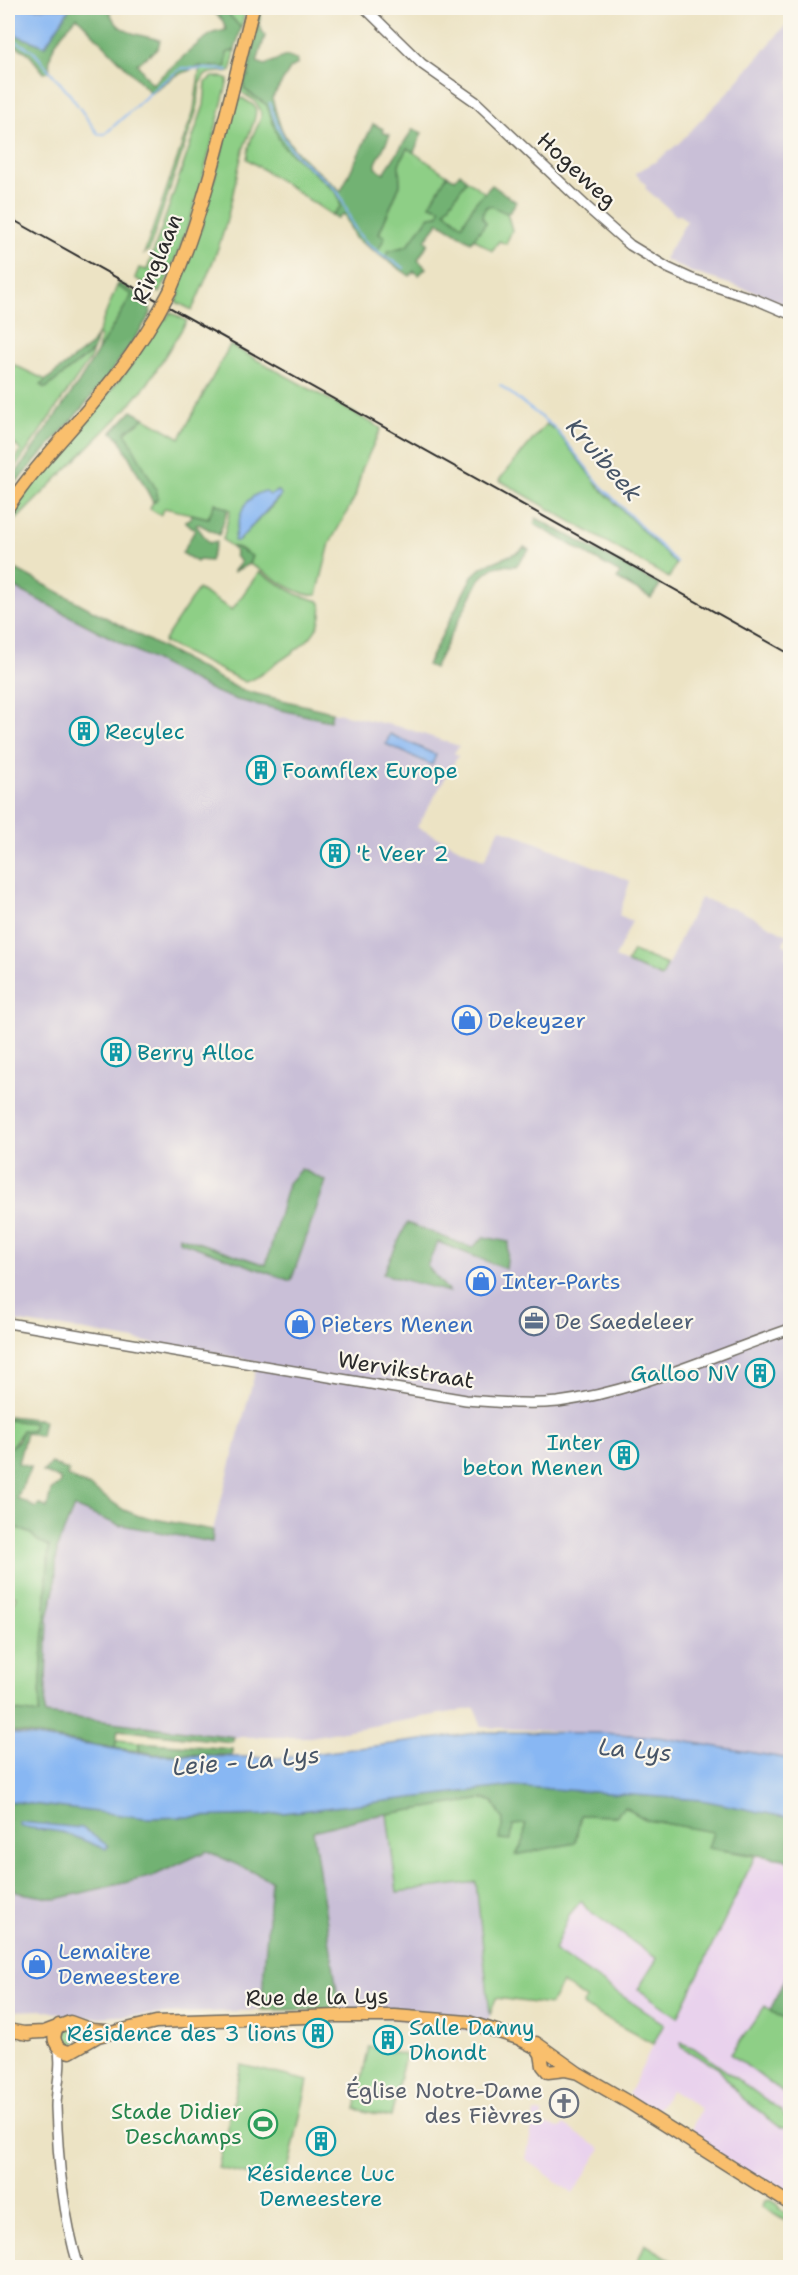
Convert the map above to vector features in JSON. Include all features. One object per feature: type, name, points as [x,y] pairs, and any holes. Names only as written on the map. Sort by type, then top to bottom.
[{"type":"main road","name":"Ringlaan","points":[[8,507],[20,488],[100,396],[131,356],[170,291],[201,210],[253,8]]},
{"type":"main road","name":"Ringlaan","points":[[8,498],[20,488]]},
{"type":"main road","name":"Rue de la Lys","points":[[77,2048],[92,2038],[156,2022],[359,2015],[456,2020],[480,2025],[534,2042],[557,2056],[578,2073],[790,2204]]},
{"type":"main road","points":[[8,2030],[48,2039],[65,2051],[77,2048],[84,2034],[77,2024],[70,2022],[44,2032],[22,2033]]},
{"type":"main road","name":"Rue de la Lys","points":[[77,2024],[92,2030],[116,2031]]},
{"type":"main road","points":[[57,2045],[55,2033],[59,2025]]},
{"type":"main road","name":"Rue de la Lys","points":[[518,2038],[537,2048],[542,2061]]},
{"type":"main road","points":[[547,2055],[557,2056],[560,2065],[555,2072],[545,2070],[542,2061],[547,2055]]},
{"type":"main road","name":"Rue de la Lys","points":[[555,2072],[565,2070],[578,2073]]},
{"type":"street","name":"Hogeweg","points":[[365,8],[422,64],[476,102],[588,208],[643,254],[692,279],[757,300],[790,314]]},
{"type":"street","name":"Wervikstraat","points":[[8,1323],[443,1396],[524,1404],[586,1397],[614,1391],[790,1329]]},
{"type":"street","points":[[57,2045],[56,2104],[60,2178],[79,2268]]},
{"type":"street","points":[[58,2080],[64,2062],[77,2048]]},
{"type":"shaded area","points":[[790,20],[790,307],[758,293],[691,272],[664,259],[687,221],[679,214],[677,216],[645,188],[647,186],[635,173],[655,162],[678,144],[731,89]]},
{"type":"shaded area","points":[[8,584],[213,691],[329,721],[332,712],[405,728],[459,746],[454,753],[458,756],[417,827],[484,860],[500,828],[630,881],[619,915],[632,921],[615,958],[662,977],[700,898],[741,911],[787,935],[783,944],[790,948],[785,957],[790,960],[790,1759],[658,1737],[482,1727],[475,1708],[310,1737],[234,1737],[44,1714],[48,1617],[55,1589],[57,1548],[75,1506],[121,1526],[212,1541],[258,1362],[57,1326],[8,1320]]},
{"type":"shaded area","points":[[387,1814],[397,1892],[476,1881],[490,2015],[483,2033],[340,2010],[312,1831]]},
{"type":"shaded area","points":[[207,1851],[271,1879],[261,2010],[75,2018],[45,2010],[8,2011],[8,1879],[153,1876]]},
{"type":"shaded area","points":[[755,1856],[784,1859],[790,1862],[790,1969],[770,2010],[765,2007],[731,2054],[790,2098],[790,2198],[688,2136],[701,2109],[671,2090],[656,2112],[628,2095],[664,2024],[554,1950],[569,1915],[581,1901],[587,1909],[692,1987]]},
{"type":"shaded area","points":[[535,2112],[543,2114],[541,2124],[560,2128],[564,2125],[601,2149],[573,2194],[526,2159]]},
{"type":"green space","points":[[70,8],[109,8],[112,17],[122,28],[160,40],[158,48],[137,64],[152,84],[200,42],[213,33],[226,30],[223,21],[210,8],[223,8],[241,28],[235,50],[227,53],[226,67],[200,66],[175,76],[151,93],[77,17],[56,42],[50,56],[50,72],[44,73],[27,52],[8,42],[8,32],[45,46]]},
{"type":"green space","points":[[223,8],[246,8],[241,28]]},
{"type":"green space","points":[[259,8],[262,8],[249,75],[244,81],[247,92],[267,105],[283,146],[337,193],[341,207],[332,215],[247,159],[250,142],[261,114],[255,101],[239,89]]},
{"type":"green space","points":[[258,23],[265,36],[257,62],[265,65],[286,56],[297,60],[297,64],[290,69],[272,98],[282,130],[300,156],[341,191],[373,124],[383,129],[382,132],[390,135],[376,163],[376,168],[384,173],[413,129],[422,133],[414,152],[407,148],[399,164],[400,185],[379,233],[385,237],[377,253],[355,238],[344,214],[337,219],[332,215],[341,206],[337,193],[283,146],[267,105],[244,89],[244,81],[249,75]]},
{"type":"green space","points":[[235,50],[231,71],[210,73],[204,76],[200,83],[197,109],[149,250],[144,254],[194,110],[200,66],[214,67],[227,53]]},
{"type":"green space","points":[[212,77],[224,77],[228,80],[191,215],[172,268],[160,293],[135,278],[139,268],[147,270],[204,105],[206,82]]},
{"type":"green space","points":[[242,98],[255,106],[255,117],[242,154],[223,234],[192,310],[176,302],[180,294],[176,292],[202,226],[235,101]]},
{"type":"green space","points":[[407,148],[447,175],[430,205],[440,208],[439,215],[430,216],[407,246],[389,251],[385,259],[377,253],[384,237],[379,234],[400,185],[399,164]]},
{"type":"green space","points":[[460,173],[467,180],[445,211],[462,225],[475,203],[492,185],[516,202],[507,213],[492,206],[486,207],[482,217],[486,223],[471,242],[439,222],[425,240],[428,243],[418,260],[426,268],[419,275],[414,271],[410,276],[385,259],[388,251],[407,246],[430,216],[439,215],[440,208],[430,205],[447,175],[455,179]]},
{"type":"green space","points":[[467,180],[485,193],[475,203],[462,226],[445,211]]},
{"type":"green space","points":[[493,205],[507,213],[512,230],[506,244],[499,241],[492,251],[474,238],[486,223],[482,217],[485,210]]},
{"type":"green space","points":[[119,283],[150,301],[151,313],[102,383],[8,491],[8,485],[79,382],[132,295],[117,286]]},
{"type":"green space","points":[[117,286],[133,295],[98,352],[100,336],[97,335]]},
{"type":"green space","points":[[170,312],[187,321],[148,383],[127,408],[8,528],[8,514],[130,367],[162,317],[166,319]]},
{"type":"green space","points":[[97,335],[93,351],[46,388],[41,385],[92,344]]},
{"type":"green space","points":[[230,345],[381,428],[362,469],[355,497],[330,543],[317,595],[309,595],[292,589],[249,564],[251,559],[246,552],[238,547],[232,547],[223,540],[230,510],[215,503],[208,518],[165,508],[160,515],[150,509],[153,502],[156,502],[125,432],[145,418],[180,438]],"holes":[[[276,491],[279,491],[281,495],[239,541]]]},
{"type":"green space","points":[[93,351],[90,359],[8,478],[8,470],[21,451],[8,437],[8,362],[46,380],[42,385],[46,388]]},
{"type":"green space","points":[[132,411],[145,418],[125,432],[156,489],[158,498],[153,502],[119,438],[112,432]]},
{"type":"green space","points":[[546,424],[556,430],[599,487],[676,564],[669,578],[499,480]]},
{"type":"green space","points":[[215,503],[228,509],[219,535],[199,524],[196,525],[209,543],[217,541],[210,561],[199,560],[197,562],[182,553],[195,530],[185,521],[191,518],[192,514],[208,518]]},
{"type":"green space","points":[[536,518],[660,585],[651,598],[617,579],[620,573],[534,524]]},
{"type":"green space","points":[[232,547],[252,556],[249,564],[233,572],[241,562],[235,556],[236,553]]},
{"type":"green space","points":[[524,547],[529,550],[516,566],[496,567],[480,579],[434,668],[427,665],[472,576],[482,567],[520,551]]},
{"type":"green space","points":[[8,565],[241,690],[332,712],[330,721],[237,700],[213,691],[8,584]]},
{"type":"green space","points":[[259,572],[298,595],[321,603],[319,624],[300,647],[257,677],[245,682],[163,642],[198,589],[232,610]]},
{"type":"green space","points":[[633,951],[667,965],[662,977],[627,963]]},
{"type":"green space","points":[[301,1169],[326,1181],[291,1281],[179,1241],[179,1236],[266,1265],[288,1183]]},
{"type":"green space","points":[[407,1223],[472,1248],[484,1237],[509,1242],[506,1269],[438,1242],[427,1266],[449,1292],[383,1274]]},
{"type":"green space","points":[[8,1416],[44,1420],[41,1436],[26,1433],[18,1463],[31,1467],[17,1498],[36,1508],[39,1504],[47,1508],[51,1491],[60,1483],[60,1479],[43,1472],[51,1463],[69,1471],[67,1476],[90,1487],[124,1510],[139,1516],[213,1530],[212,1542],[121,1526],[74,1507],[57,1548],[55,1589],[48,1617],[45,1714],[234,1737],[232,1742],[118,1730],[115,1748],[8,1731],[8,1710],[39,1714],[49,1546],[38,1541],[31,1534],[8,1524],[8,1449],[19,1440],[22,1430],[32,1431],[34,1423],[8,1420]]},
{"type":"green space","points":[[8,1420],[34,1423],[32,1431],[22,1430],[8,1453]]},
{"type":"green space","points":[[8,1524],[49,1545],[39,1714],[8,1710],[8,1620],[16,1596],[8,1593]]},
{"type":"green space","points":[[116,1740],[139,1742],[139,1751],[115,1748]]},
{"type":"green space","points":[[139,1742],[232,1749],[232,1755],[154,1754],[139,1751]]},
{"type":"green space","points":[[513,1786],[702,1800],[790,1818],[790,1862],[784,1859],[708,1848],[713,1832],[647,1820],[624,1807],[616,1816],[581,1815],[575,1843],[516,1855],[524,1840],[525,1824],[513,1825],[511,1840],[500,1839],[503,1819],[493,1802],[483,1799],[367,1817],[313,1831],[340,2010],[261,2010],[271,1880],[207,1851],[153,1876],[56,1899],[16,1892],[12,1879],[8,1879],[8,1801],[146,1818],[265,1815]],"holes":[[[19,1822],[82,1828],[108,1846],[106,1849],[61,1832],[34,1828]]]},
{"type":"green space","points":[[483,1799],[493,1801],[508,1822],[525,1824],[525,1840],[517,1855],[581,1815],[616,1816],[624,1807],[647,1820],[714,1832],[709,1848],[755,1856],[678,2017],[638,1989],[657,1959],[587,1909],[581,1901],[569,1915],[554,1950],[664,2024],[653,2044],[583,2006],[586,1999],[562,1983],[550,2005],[496,1998],[490,2015],[476,1882],[397,1892],[387,1814]]},
{"type":"green space","points":[[790,1969],[790,2024],[770,2010]]},
{"type":"green space","points":[[765,2006],[790,2024],[790,2098],[731,2054]]},
{"type":"green space","points":[[69,2028],[75,2031],[78,2037],[75,2043],[69,2046],[63,2043],[60,2037],[63,2031]]},
{"type":"green space","points":[[681,2043],[694,2048],[780,2110],[787,2119],[786,2128],[781,2128],[741,2097],[718,2068],[681,2047]]},
{"type":"green space","points":[[369,2047],[405,2055],[391,2117],[355,2109]]},
{"type":"green space","name":"Stade Didier Deschamps","points":[[241,2065],[308,2081],[285,2183],[218,2168]]},
{"type":"green space","points":[[770,2200],[785,2213],[790,2212],[790,2224],[762,2207],[765,2201]]},
{"type":"green space","points":[[645,2244],[676,2263],[673,2267],[635,2267]]},
{"type":"water","points":[[8,8],[70,8],[45,46],[8,32]]},
{"type":"water","points":[[265,491],[270,495],[279,491],[281,495],[238,541],[234,541],[242,510],[251,498]]},
{"type":"water","points":[[390,734],[436,755],[432,765],[386,744]]},
{"type":"water","points":[[485,1732],[603,1733],[658,1737],[790,1759],[790,1818],[702,1800],[513,1786],[265,1815],[146,1818],[8,1801],[8,1733],[154,1755],[280,1758]]},
{"type":"water","points":[[19,1822],[82,1828],[108,1846],[106,1849],[56,1831],[24,1827],[19,1825]]},
{"type":"waterway","name":"Kruibeek","points":[[8,40],[16,41],[33,51],[71,96],[98,134],[105,134],[159,85],[182,68],[228,70]]},
{"type":"waterway","name":"Kruibeek","points":[[270,103],[277,125],[288,144],[297,156],[336,190],[359,234],[376,251],[404,268]]},
{"type":"waterway","name":"Kruibeek","points":[[500,385],[555,428],[601,486],[677,563]]},
{"type":"railway","points":[[8,217],[790,654]]},
{"type":"place","name":"Recylec","points":[[84,731]]},
{"type":"place","name":"Foamflex Europe","points":[[261,770]]},
{"type":"place","name":"'t Veer 2","points":[[335,853]]},
{"type":"place","name":"Dekeyzer","points":[[467,1020]]},
{"type":"place","name":"Berry Alloc","points":[[116,1052]]},
{"type":"place","name":"Inter-Parts","points":[[481,1281]]},
{"type":"place","name":"De Saedeleer","points":[[534,1321]]},
{"type":"place","name":"Pieters Menen","points":[[300,1324]]},
{"type":"place","name":"Galloo NV","points":[[760,1373]]},
{"type":"place","name":"Inter beton Menen","points":[[624,1455]]},
{"type":"place","name":"Lemaitre Demeestere","points":[[37,1964]]},
{"type":"place","name":"Résidence des 3 lions","points":[[318,2033]]},
{"type":"place","name":"Salle Danny Dhondt","points":[[388,2040]]},
{"type":"place","name":"Église Notre-Dame des Fièvres","points":[[564,2103]]},
{"type":"place","name":"Stade Didier Deschamps","points":[[263,2124]]},
{"type":"place","name":"Résidence Luc Demeestere","points":[[321,2141]]},
{"type":"water label","name":"La Lys","points":[[635,1750]]},
{"type":"water label","name":"Leie - La Lys","points":[[246,1761]]}]
